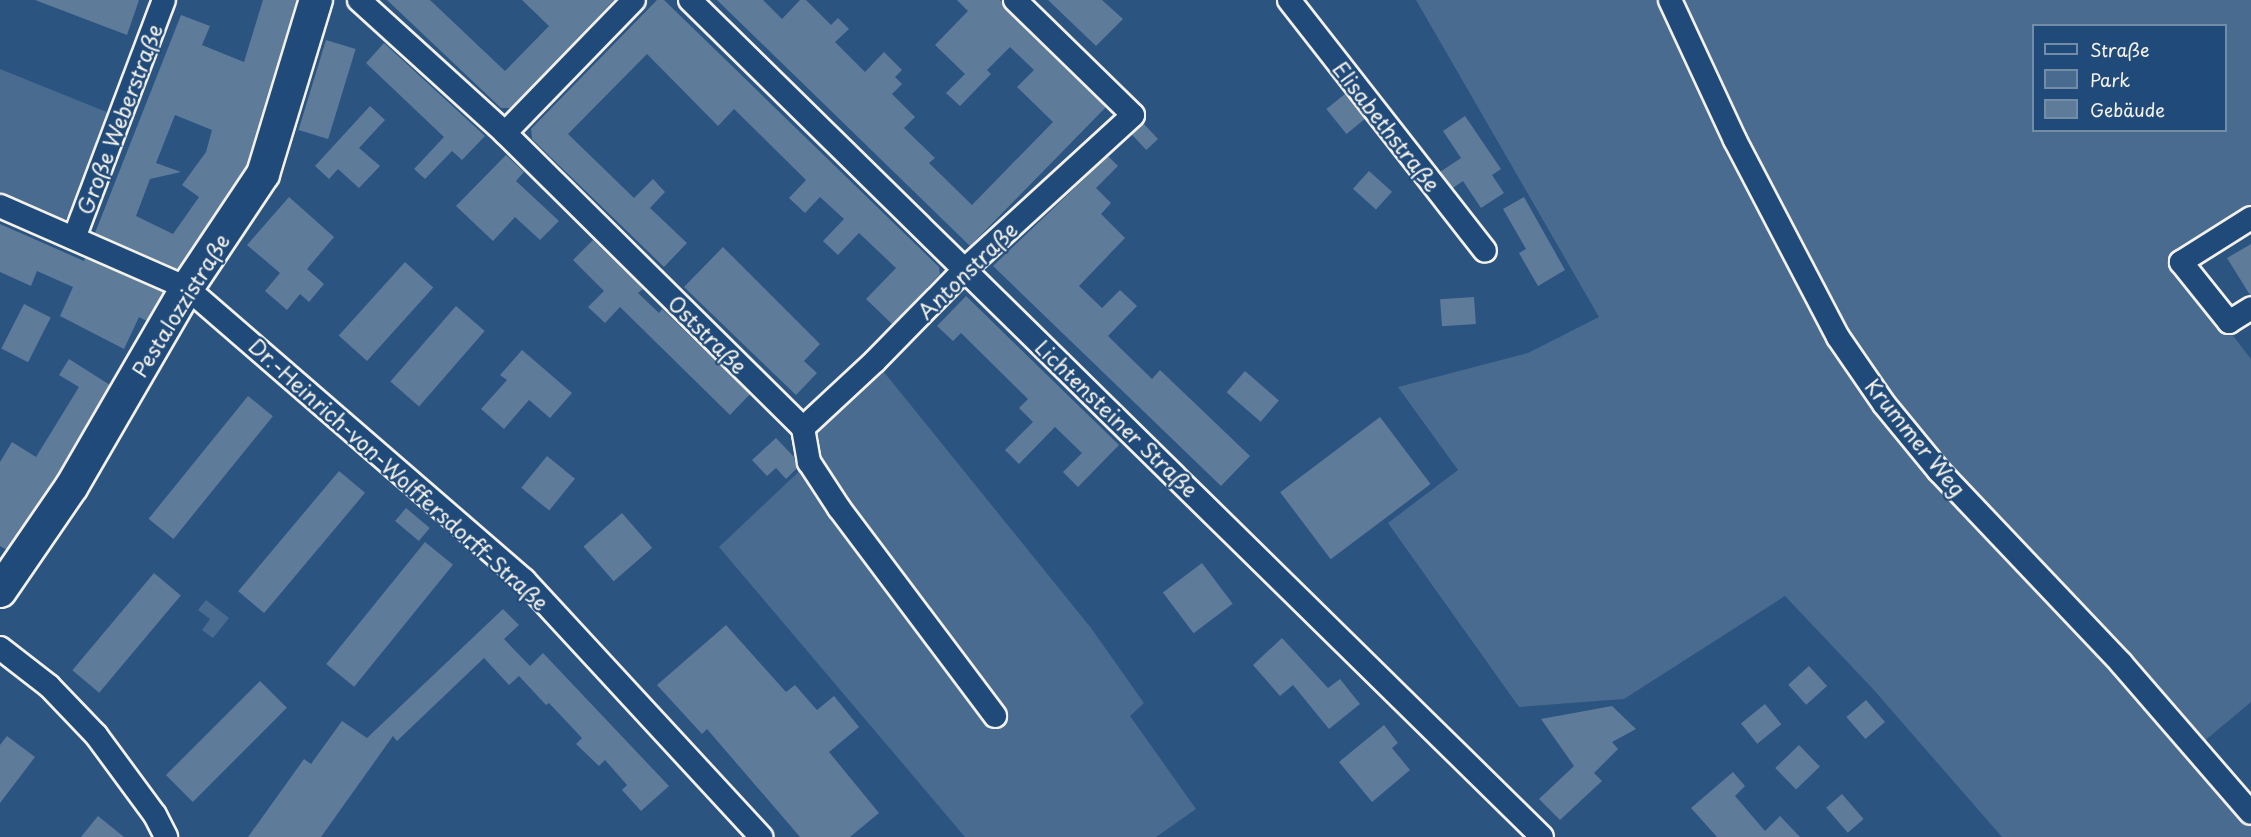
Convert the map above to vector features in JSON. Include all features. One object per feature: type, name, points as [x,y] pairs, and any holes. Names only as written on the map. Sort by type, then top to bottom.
[{"type":"street","name":"Große Weberstraße","points":[[74,238],[164,0]]},
{"type":"street","name":"Pestalozzistraße","points":[[0,591],[72,486],[187,288],[263,174],[316,0]]},
{"type":"street","name":"Oststraße","points":[[359,0],[505,133],[803,428]]},
{"type":"street","points":[[505,133],[634,0]]},
{"type":"street","name":"Lichtensteiner Straße","points":[[690,0],[1542,837]]},
{"type":"street","name":"Antonstraße","points":[[803,428],[875,361],[964,270],[1133,115],[1015,0]]},
{"type":"street","name":"Elisabethstraße","points":[[1289,0],[1485,251]]},
{"type":"street","name":"Krummer Weg","points":[[1670,0],[1735,140],[1833,327],[1884,404],[1939,471],[2121,663],[2251,813]]},
{"type":"street","name":"Dr.-Heinrich-von-Wolffersdorff-Straße","points":[[0,206],[187,288],[524,580],[753,834]]},
{"type":"street","points":[[2251,218],[2181,262],[2229,322],[2251,308]]},
{"type":"street","points":[[803,428],[809,462],[839,508],[995,716]]},
{"type":"street","points":[[0,648],[49,686],[96,735],[155,814],[166,837]]},
{"type":"green space","points":[[1416,0],[2251,0],[2251,215],[2176,262],[2251,359],[2251,702],[2196,748],[2251,813],[2251,837],[2002,837],[1873,689],[1785,596],[1624,699],[1519,707],[1388,523],[1458,470],[1398,387],[1528,353],[1599,317]]},
{"type":"green space","points":[[0,69],[109,113],[83,193],[62,224],[0,195]]},
{"type":"green space","points":[[875,361],[1091,628],[1144,703],[1130,716],[1196,809],[1156,837],[965,837],[719,547],[809,462],[803,428]]},
{"type":"green space","points":[[206,600],[229,618],[213,638],[202,630],[210,619],[198,610]]},
{"type":"building","points":[[35,0],[139,0],[127,35]]},
{"type":"building","points":[[263,0],[297,0],[247,166],[178,269],[95,233],[181,15],[210,26],[202,45],[244,62]],"holes":[[[175,115],[212,130],[206,152],[182,185],[199,197],[173,234],[136,216],[150,179],[181,172],[156,163]]]},
{"type":"building","points":[[387,0],[430,0],[505,71],[549,26],[522,0],[614,0],[510,108],[501,108]]},
{"type":"building","points":[[657,0],[664,0],[939,267],[940,274],[892,324],[866,299],[896,268],[859,233],[838,255],[823,241],[844,219],[820,197],[805,213],[789,198],[806,180],[734,109],[718,126],[647,54],[568,134],[634,198],[653,179],[665,192],[650,208],[687,243],[664,267],[532,139],[531,129]]},
{"type":"building","points":[[717,0],[763,0],[782,19],[800,0],[806,0],[831,25],[838,18],[849,29],[835,42],[865,72],[884,52],[902,70],[895,77],[902,84],[892,94],[915,117],[904,128],[935,158],[929,163],[972,205],[1053,122],[1017,87],[1034,70],[1010,47],[987,70],[991,74],[960,106],[946,93],[965,74],[935,45],[968,11],[957,0],[1000,0],[1106,107],[970,246]]},
{"type":"building","points":[[1048,0],[1102,0],[1123,19],[1096,46]]},
{"type":"building","points":[[326,40],[356,49],[328,139],[299,130]]},
{"type":"building","points":[[384,43],[485,136],[462,160],[452,151],[425,179],[414,169],[444,137],[366,63]]},
{"type":"building","points":[[1345,94],[1365,119],[1346,134],[1326,109]]},
{"type":"building","points":[[370,106],[385,120],[359,148],[380,166],[359,188],[338,169],[329,179],[315,166]]},
{"type":"building","points":[[1465,116],[1501,169],[1492,175],[1504,193],[1481,208],[1463,181],[1453,188],[1440,172],[1461,158],[1443,131]]},
{"type":"building","points":[[1143,123],[1158,139],[1146,150],[1131,134]]},
{"type":"building","points":[[506,155],[524,172],[516,181],[559,221],[540,240],[515,217],[493,241],[456,206]]},
{"type":"building","points":[[1108,156],[1118,166],[1096,188],[1111,203],[1101,214],[1125,238],[1079,286],[1102,308],[1120,290],[1137,306],[1108,336],[1152,379],[1160,370],[1250,456],[1221,486],[993,266]]},
{"type":"building","points":[[1369,171],[1392,192],[1376,210],[1353,189]]},
{"type":"building","points":[[289,197],[334,237],[307,269],[324,284],[309,302],[300,294],[287,310],[265,291],[280,273],[247,245]]},
{"type":"building","points":[[1524,197],[1565,270],[1538,286],[1519,253],[1526,249],[1503,209]]},
{"type":"building","points":[[0,224],[84,261],[85,258],[164,292],[147,321],[139,317],[124,349],[60,316],[73,287],[37,271],[31,286],[0,272]]},
{"type":"building","points":[[593,240],[643,289],[638,293],[659,313],[662,309],[750,394],[730,415],[620,307],[605,323],[588,307],[604,291],[573,260]]},
{"type":"building","points":[[2251,244],[2251,295],[2250,295],[2227,258]]},
{"type":"building","points":[[723,247],[820,344],[804,361],[817,373],[796,395],[684,287]]},
{"type":"building","points":[[405,262],[433,287],[367,361],[339,336]]},
{"type":"building","points":[[966,296],[1119,445],[1078,487],[1063,472],[1082,453],[1055,427],[1019,464],[1005,450],[1033,422],[1019,408],[1028,399],[961,333],[953,341],[937,326]]},
{"type":"building","points":[[1474,297],[1476,324],[1442,326],[1440,299]]},
{"type":"building","points":[[24,304],[51,318],[28,362],[1,349]]},
{"type":"building","points":[[456,306],[485,331],[419,406],[390,381]]},
{"type":"building","points":[[522,350],[572,393],[550,418],[529,400],[504,429],[481,409],[507,380],[500,375]]},
{"type":"building","points":[[69,359],[110,385],[57,476],[7,550],[0,546],[0,462],[12,442],[36,457],[79,387],[59,375]]},
{"type":"building","points":[[1245,371],[1279,401],[1261,422],[1227,392]]},
{"type":"building","points":[[248,396],[273,416],[173,539],[149,519]]},
{"type":"building","points":[[1380,417],[1431,484],[1331,559],[1280,492]]},
{"type":"building","points":[[776,438],[794,457],[797,468],[786,479],[776,468],[767,476],[752,460]]},
{"type":"building","points":[[547,456],[575,479],[549,511],[521,488]]},
{"type":"building","points":[[339,471],[365,493],[264,613],[238,591]]},
{"type":"building","points":[[406,508],[430,528],[419,541],[395,521]]},
{"type":"building","points":[[622,513],[652,548],[614,581],[584,546]]},
{"type":"building","points":[[425,542],[453,565],[354,687],[326,664]]},
{"type":"building","points":[[1202,563],[1233,604],[1194,633],[1163,592]]},
{"type":"building","points":[[154,573],[181,595],[99,693],[72,670]]},
{"type":"building","points":[[503,609],[519,625],[504,639],[530,666],[543,653],[669,786],[641,811],[622,790],[627,785],[605,760],[599,766],[576,744],[582,738],[549,703],[546,705],[519,676],[509,685],[484,658],[397,741],[393,736],[321,837],[248,837],[304,759],[311,764],[342,721],[367,738]]},
{"type":"building","points":[[726,625],[786,692],[795,685],[817,710],[834,696],[859,727],[829,752],[879,813],[850,837],[800,837],[707,729],[702,734],[657,685]]},
{"type":"building","points":[[1282,638],[1328,688],[1340,679],[1360,704],[1329,729],[1293,685],[1280,696],[1253,665]]},
{"type":"building","points":[[1809,666],[1827,686],[1806,705],[1788,685]]},
{"type":"building","points":[[260,681],[287,708],[193,802],[166,775]]},
{"type":"building","points":[[1866,700],[1885,722],[1865,739],[1846,717]]},
{"type":"building","points":[[1765,704],[1781,724],[1757,744],[1741,724]]},
{"type":"building","points":[[1612,706],[1636,729],[1612,742],[1618,749],[1594,773],[1602,781],[1560,820],[1539,799],[1574,766],[1541,719]]},
{"type":"building","points":[[1384,725],[1398,743],[1392,748],[1410,770],[1372,802],[1339,762]]},
{"type":"building","points":[[7,736],[35,757],[0,803],[0,745]]},
{"type":"building","points":[[1799,745],[1820,767],[1796,790],[1775,768]]},
{"type":"building","points":[[1733,772],[1745,786],[1735,796],[1765,831],[1780,816],[1800,837],[1717,837],[1691,808]]},
{"type":"building","points":[[1842,794],[1864,819],[1848,833],[1826,808]]},
{"type":"building","points":[[98,816],[124,837],[81,837]]}]
